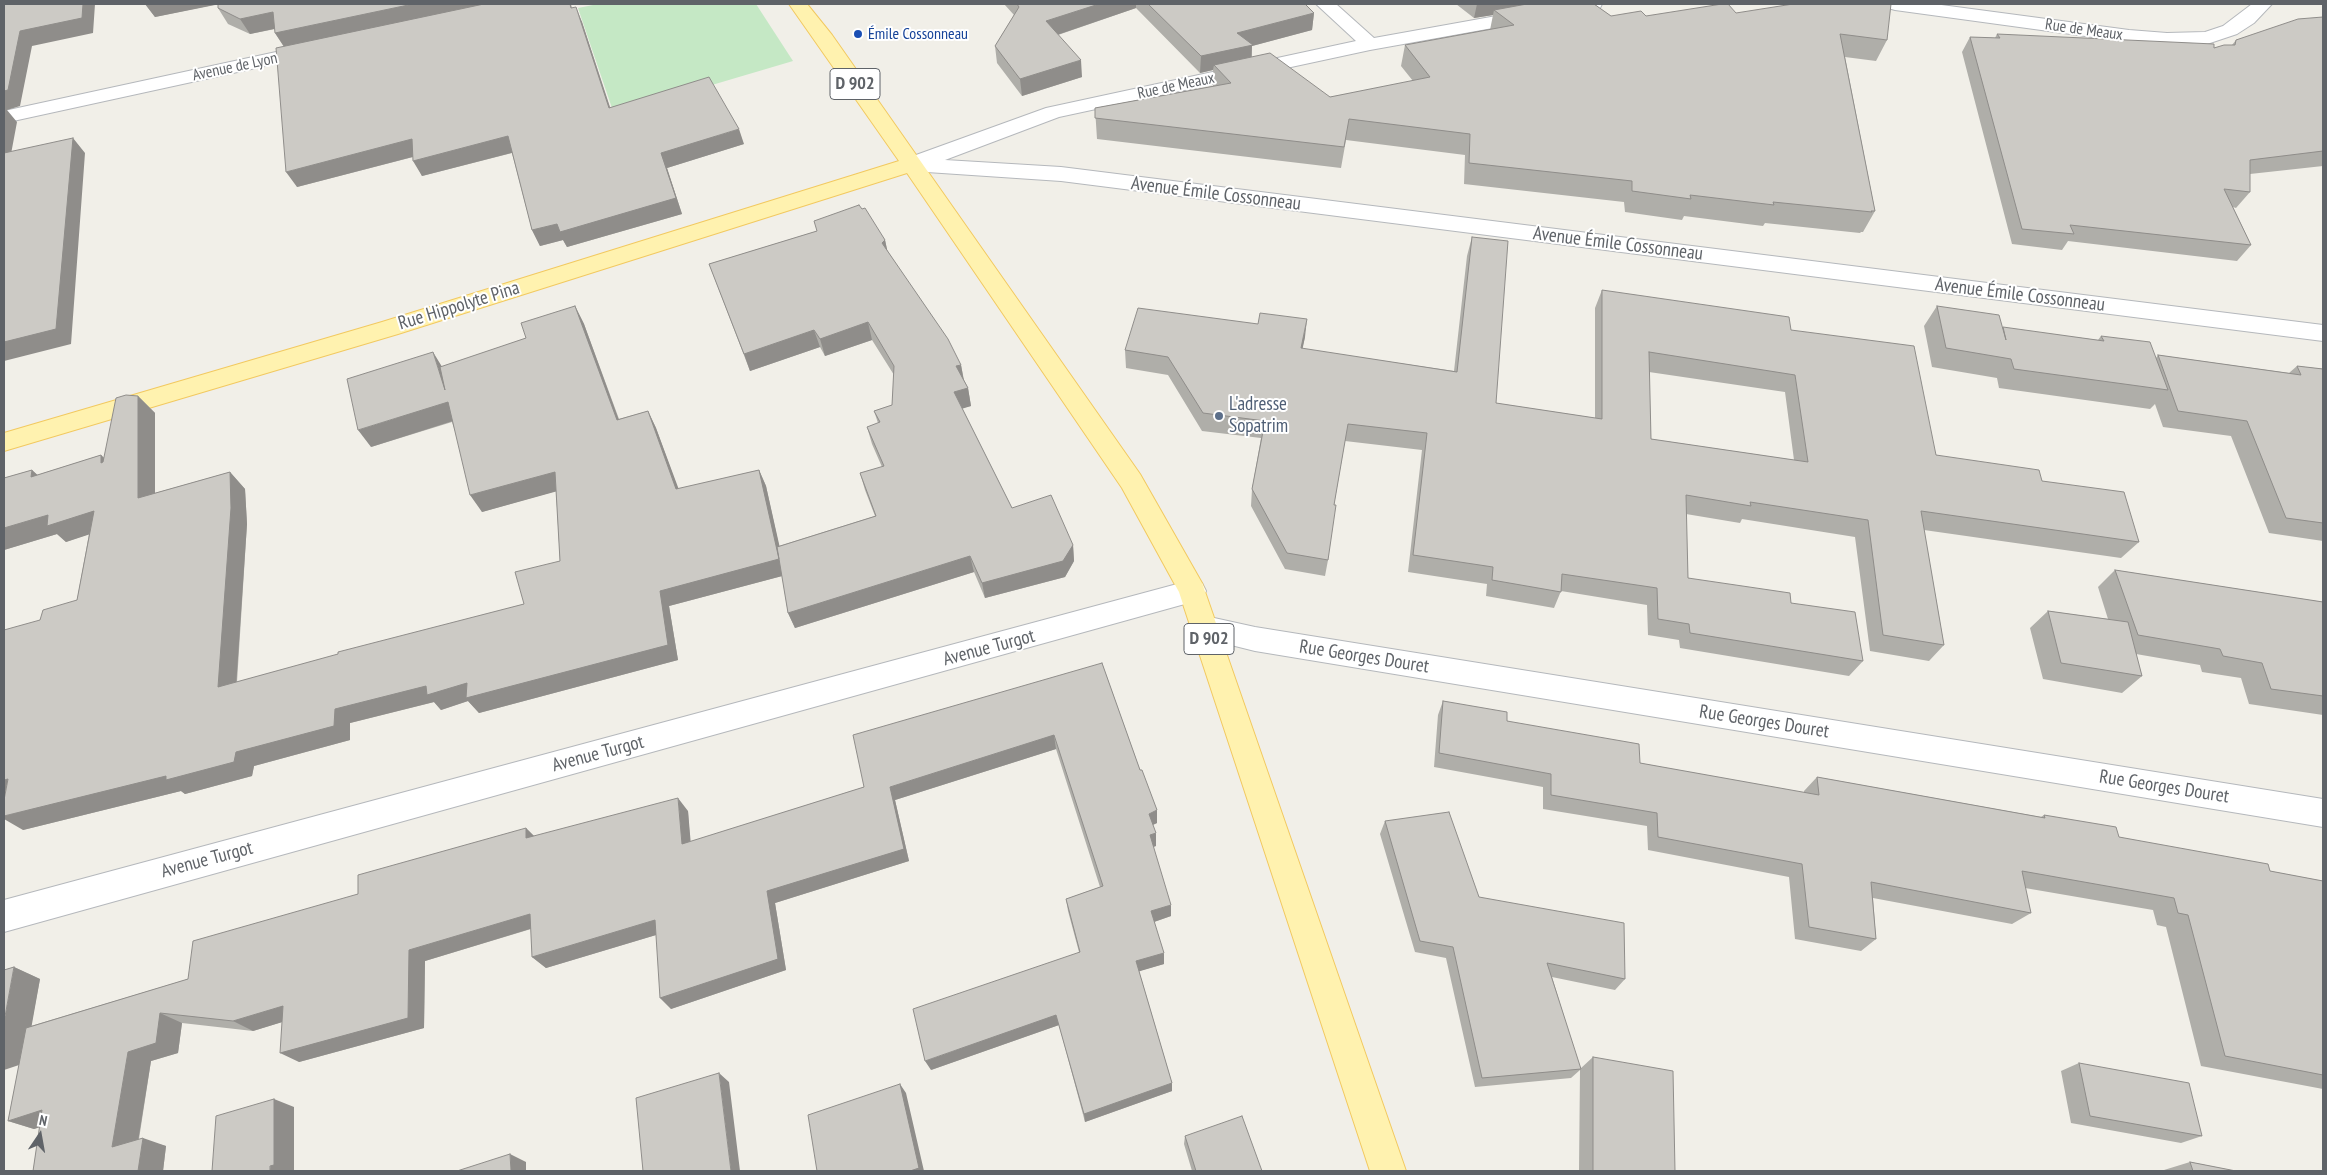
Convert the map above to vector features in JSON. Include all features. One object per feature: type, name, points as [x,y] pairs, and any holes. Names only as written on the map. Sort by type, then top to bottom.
[{"type":"main road","name":"D 902","points":[[798,4],[912,164],[1131,481],[1192,591],[1388,1171]]},
{"type":"main road","name":"Rue Hippolyte Pina","points":[[4,442],[390,328],[912,164]]},
{"type":"street","points":[[1325,4],[1370,44]]},
{"type":"street","name":"Rue de Meaux","points":[[912,164],[1053,112],[1370,44],[1593,4]]},
{"type":"street","name":"Rue de Meaux","points":[[1895,4],[2129,36],[2167,39],[2207,38],[2230,30],[2247,19],[2263,4]]},
{"type":"street","name":"Avenue de Lyon","points":[[4,116],[331,46]]},
{"type":"street","name":"Avenue Émile Cossonneau","points":[[912,164],[1061,174],[2323,333]]},
{"type":"street","name":"Avenue Turgot","points":[[4,916],[1192,591]]},
{"type":"street","name":"Rue Georges Douret","points":[[1205,628],[1274,642],[2323,813]]},
{"type":"green space","points":[[598,4],[756,4],[793,61],[614,114],[578,8]]},
{"type":"building","points":[[4,4],[83,4],[82,18],[20,31],[8,90],[4,91]]},
{"type":"building","points":[[218,4],[413,4],[275,33],[273,12],[240,19],[218,8]]},
{"type":"building","points":[[484,4],[570,4],[571,8],[576,7],[609,108],[709,77],[739,129],[661,153],[676,198],[560,232],[557,224],[532,230],[508,136],[413,161],[412,139],[286,172],[276,48]]},
{"type":"building","points":[[1017,4],[1099,4],[1046,21],[1081,60],[1020,79],[995,46],[1019,7]]},
{"type":"building","points":[[1148,4],[1305,4],[1314,13],[1237,33],[1253,45],[1201,56]]},
{"type":"building","points":[[1527,4],[1594,4],[1611,16],[1641,11],[1646,16],[1722,4],[1728,4],[1736,13],[1793,4],[1891,4],[1887,40],[1840,34],[1875,211],[1773,202],[1774,205],[1690,195],[1691,199],[1632,191],[1632,181],[1469,163],[1470,134],[1349,119],[1344,147],[1095,118],[1095,108],[1231,83],[1214,65],[1270,53],[1330,97],[1430,77],[1405,45],[1514,25],[1494,10]]},
{"type":"building","points":[[2323,17],[2323,151],[2250,160],[2250,192],[2224,189],[2251,245],[2070,225],[2074,234],[2022,229],[1970,37],[2000,38],[1997,34],[2214,44],[2214,48],[2224,45],[2235,45],[2236,40],[2298,19]]},
{"type":"building","points":[[73,138],[56,329],[4,342],[4,153]]},
{"type":"building","points":[[859,205],[862,209],[865,208],[885,240],[882,243],[948,339],[961,365],[956,366],[968,388],[954,392],[1012,508],[1051,495],[1073,545],[1063,561],[982,583],[970,556],[788,613],[777,547],[876,516],[860,473],[884,466],[867,427],[880,422],[874,411],[892,405],[894,366],[868,322],[820,339],[814,330],[744,354],[709,264],[817,231],[814,221]]},
{"type":"building","points":[[1472,237],[1508,241],[1496,403],[1602,419],[1602,290],[1789,317],[1791,330],[1914,346],[1936,455],[2039,470],[2042,481],[2124,492],[2139,542],[1921,511],[1944,645],[1883,635],[1868,520],[1750,502],[1751,506],[1686,495],[1688,578],[1790,593],[1791,603],[1855,612],[1863,661],[1690,633],[1689,624],[1658,619],[1657,588],[1562,574],[1561,592],[1492,580],[1493,567],[1413,555],[1427,433],[1348,424],[1334,505],[1336,505],[1328,560],[1287,553],[1252,489],[1265,421],[1203,413],[1168,357],[1125,350],[1138,308],[1258,324],[1260,313],[1307,319],[1301,348],[1457,372]],"holes":[[[1649,352],[1795,375],[1808,462],[1651,439]]]},
{"type":"building","points":[[575,306],[617,420],[648,411],[676,489],[759,470],[779,559],[660,591],[668,645],[466,698],[467,683],[427,695],[426,686],[335,709],[334,726],[236,752],[234,762],[166,780],[166,776],[4,816],[4,800],[8,779],[4,780],[4,630],[40,620],[43,610],[77,600],[94,511],[47,526],[48,515],[4,528],[4,478],[32,470],[31,477],[101,455],[101,463],[103,462],[116,398],[126,395],[138,396],[138,498],[230,472],[231,508],[218,687],[338,654],[338,652],[524,604],[515,572],[560,561],[555,472],[470,495],[448,402],[358,430],[347,379],[433,352],[445,390],[440,367],[526,338],[521,323]]},
{"type":"building","points":[[1937,306],[1999,315],[2006,340],[2003,327],[2104,341],[2101,336],[2150,342],[2168,390],[2014,369],[2011,359],[1946,348]]},
{"type":"building","points":[[2158,355],[2301,375],[2297,366],[2323,369],[2323,523],[2286,518],[2247,421],[2178,411]]},
{"type":"building","points":[[2115,570],[2323,602],[2323,696],[2271,689],[2262,663],[2223,656],[2220,649],[2138,635]]},
{"type":"building","points":[[2048,611],[2128,622],[2142,676],[2061,663]]},
{"type":"building","points":[[1102,663],[1140,770],[1142,770],[1157,810],[1149,814],[1156,833],[1150,835],[1171,905],[1151,911],[1164,953],[1136,961],[1172,1083],[1084,1114],[1056,1015],[925,1061],[913,1009],[1080,952],[1066,899],[1103,886],[1054,735],[890,787],[904,849],[767,891],[778,959],[660,998],[655,920],[532,957],[530,914],[409,950],[408,1018],[280,1053],[283,1006],[233,1021],[160,1013],[156,1043],[128,1052],[112,1147],[143,1138],[138,1171],[33,1171],[42,1110],[8,1121],[26,1028],[188,979],[193,941],[358,894],[358,875],[526,828],[526,838],[678,798],[682,844],[864,787],[853,735]]},
{"type":"building","points":[[1443,701],[1507,712],[1507,721],[1639,744],[1640,763],[1819,795],[1817,777],[2045,818],[2044,815],[2116,827],[2119,837],[2268,864],[2270,871],[2323,881],[2323,1075],[2225,1056],[2188,915],[2178,913],[2174,898],[2022,871],[2031,913],[1871,882],[1876,939],[1809,927],[1802,864],[1658,837],[1657,813],[1551,795],[1551,774],[1439,753]]},
{"type":"building","points":[[1449,812],[1479,897],[1624,923],[1625,979],[1547,963],[1581,1069],[1482,1078],[1453,947],[1420,941],[1385,821]]},
{"type":"building","points":[[14,967],[4,1022],[4,970]]},
{"type":"building","points":[[1593,1057],[1673,1071],[1675,1171],[1593,1171]]},
{"type":"building","points":[[2079,1063],[2189,1083],[2202,1136],[2090,1116]]},
{"type":"building","points":[[719,1073],[731,1171],[643,1171],[636,1098]]},
{"type":"building","points":[[900,1084],[919,1168],[910,1171],[817,1171],[808,1115]]},
{"type":"building","points":[[274,1099],[274,1165],[270,1166],[270,1171],[212,1171],[216,1116]]},
{"type":"building","points":[[1242,1116],[1262,1171],[1196,1171],[1185,1136]]},
{"type":"building","points":[[510,1154],[511,1171],[457,1171]]},
{"type":"building","points":[[2190,1162],[2236,1171],[2193,1171]]},
{"type":"place","name":"Émile Cossonneau","points":[[858,34]]},
{"type":"place","name":"L'adresse Sopatrim","points":[[1219,416]]}]
